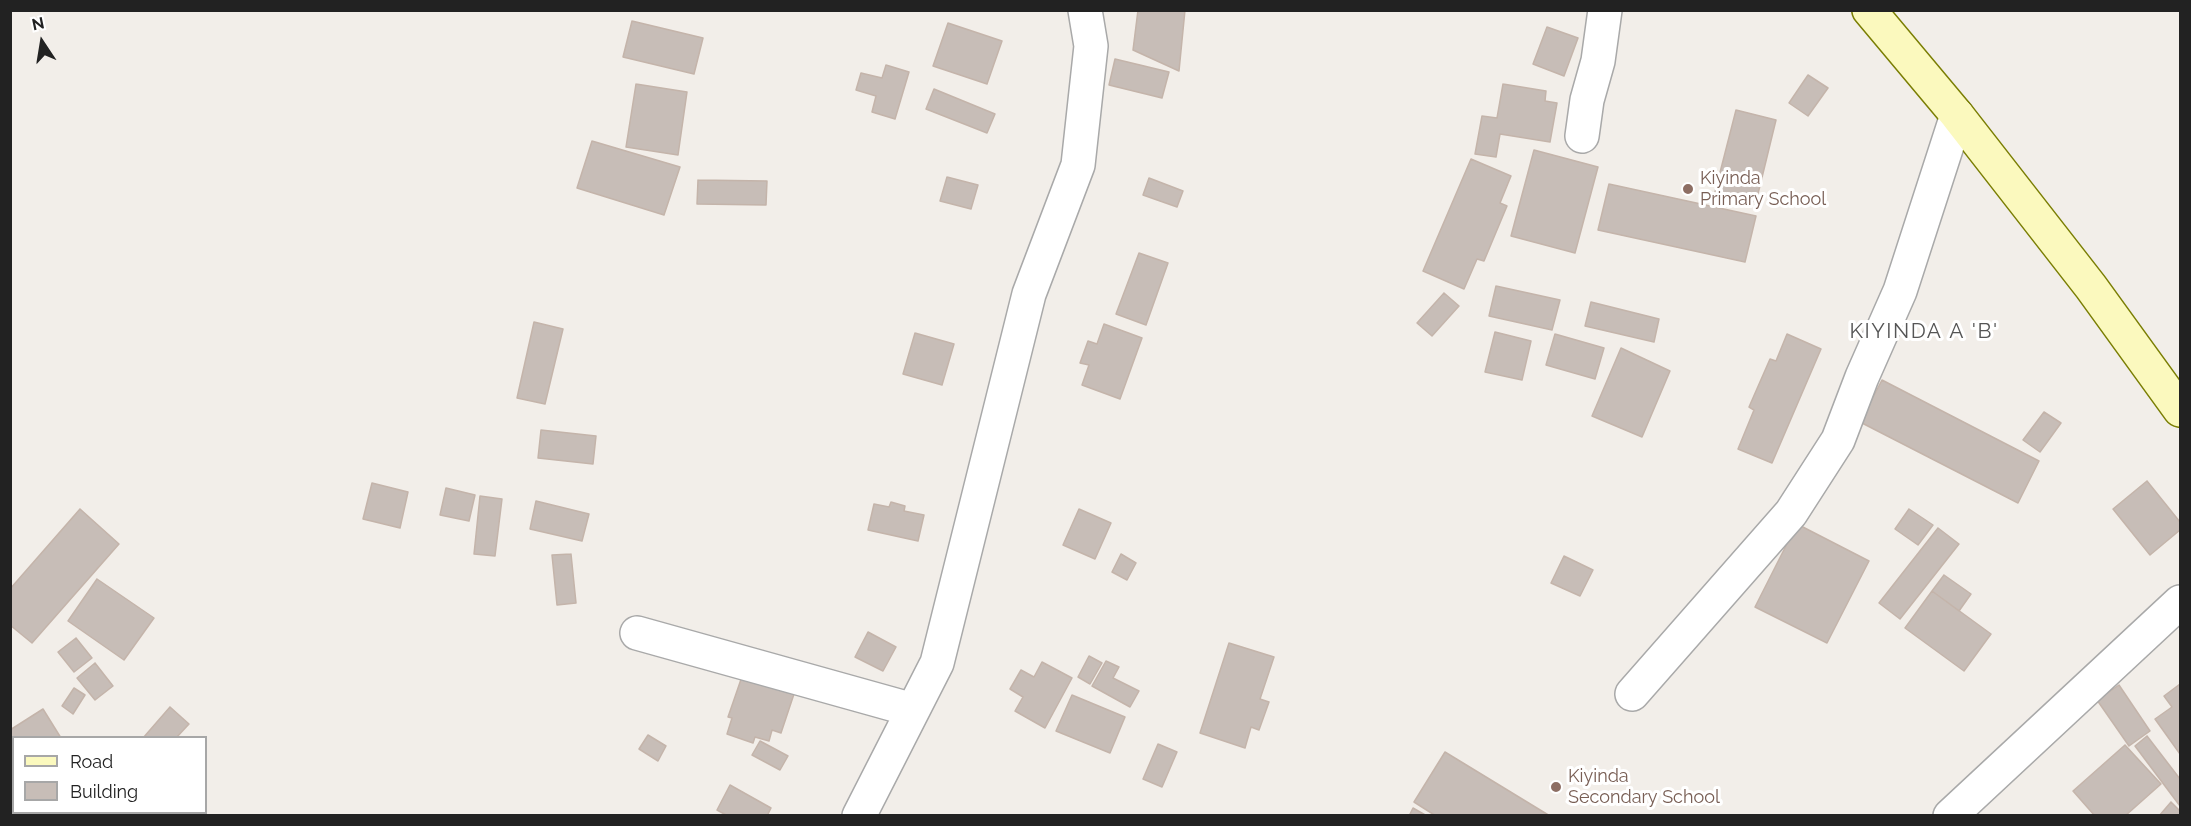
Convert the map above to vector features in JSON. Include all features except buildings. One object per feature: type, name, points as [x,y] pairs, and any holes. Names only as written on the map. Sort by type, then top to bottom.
[{"type":"street","points":[[860,816],[937,663],[1029,294],[1078,165],[1091,46],[1085,10]]},
{"type":"street","points":[[1582,136],[1587,100],[1598,61],[1605,10]]},
{"type":"street","points":[[1869,10],[1957,115],[2084,278],[2181,410]]},
{"type":"street","points":[[1632,694],[1791,513],[1838,440],[1862,377],[1900,291],[1957,115]]},
{"type":"street","points":[[1950,816],[2181,602]]},
{"type":"street","points":[[637,633],[913,711]]},
{"type":"place","name":"Kiyinda Primary School","points":[[1688,189]]},
{"type":"place","name":"Kiyinda Secondary School","points":[[1556,787]]},
{"type":"district","name":"KIYINDA A 'B'","points":[[1924,332]]}]
